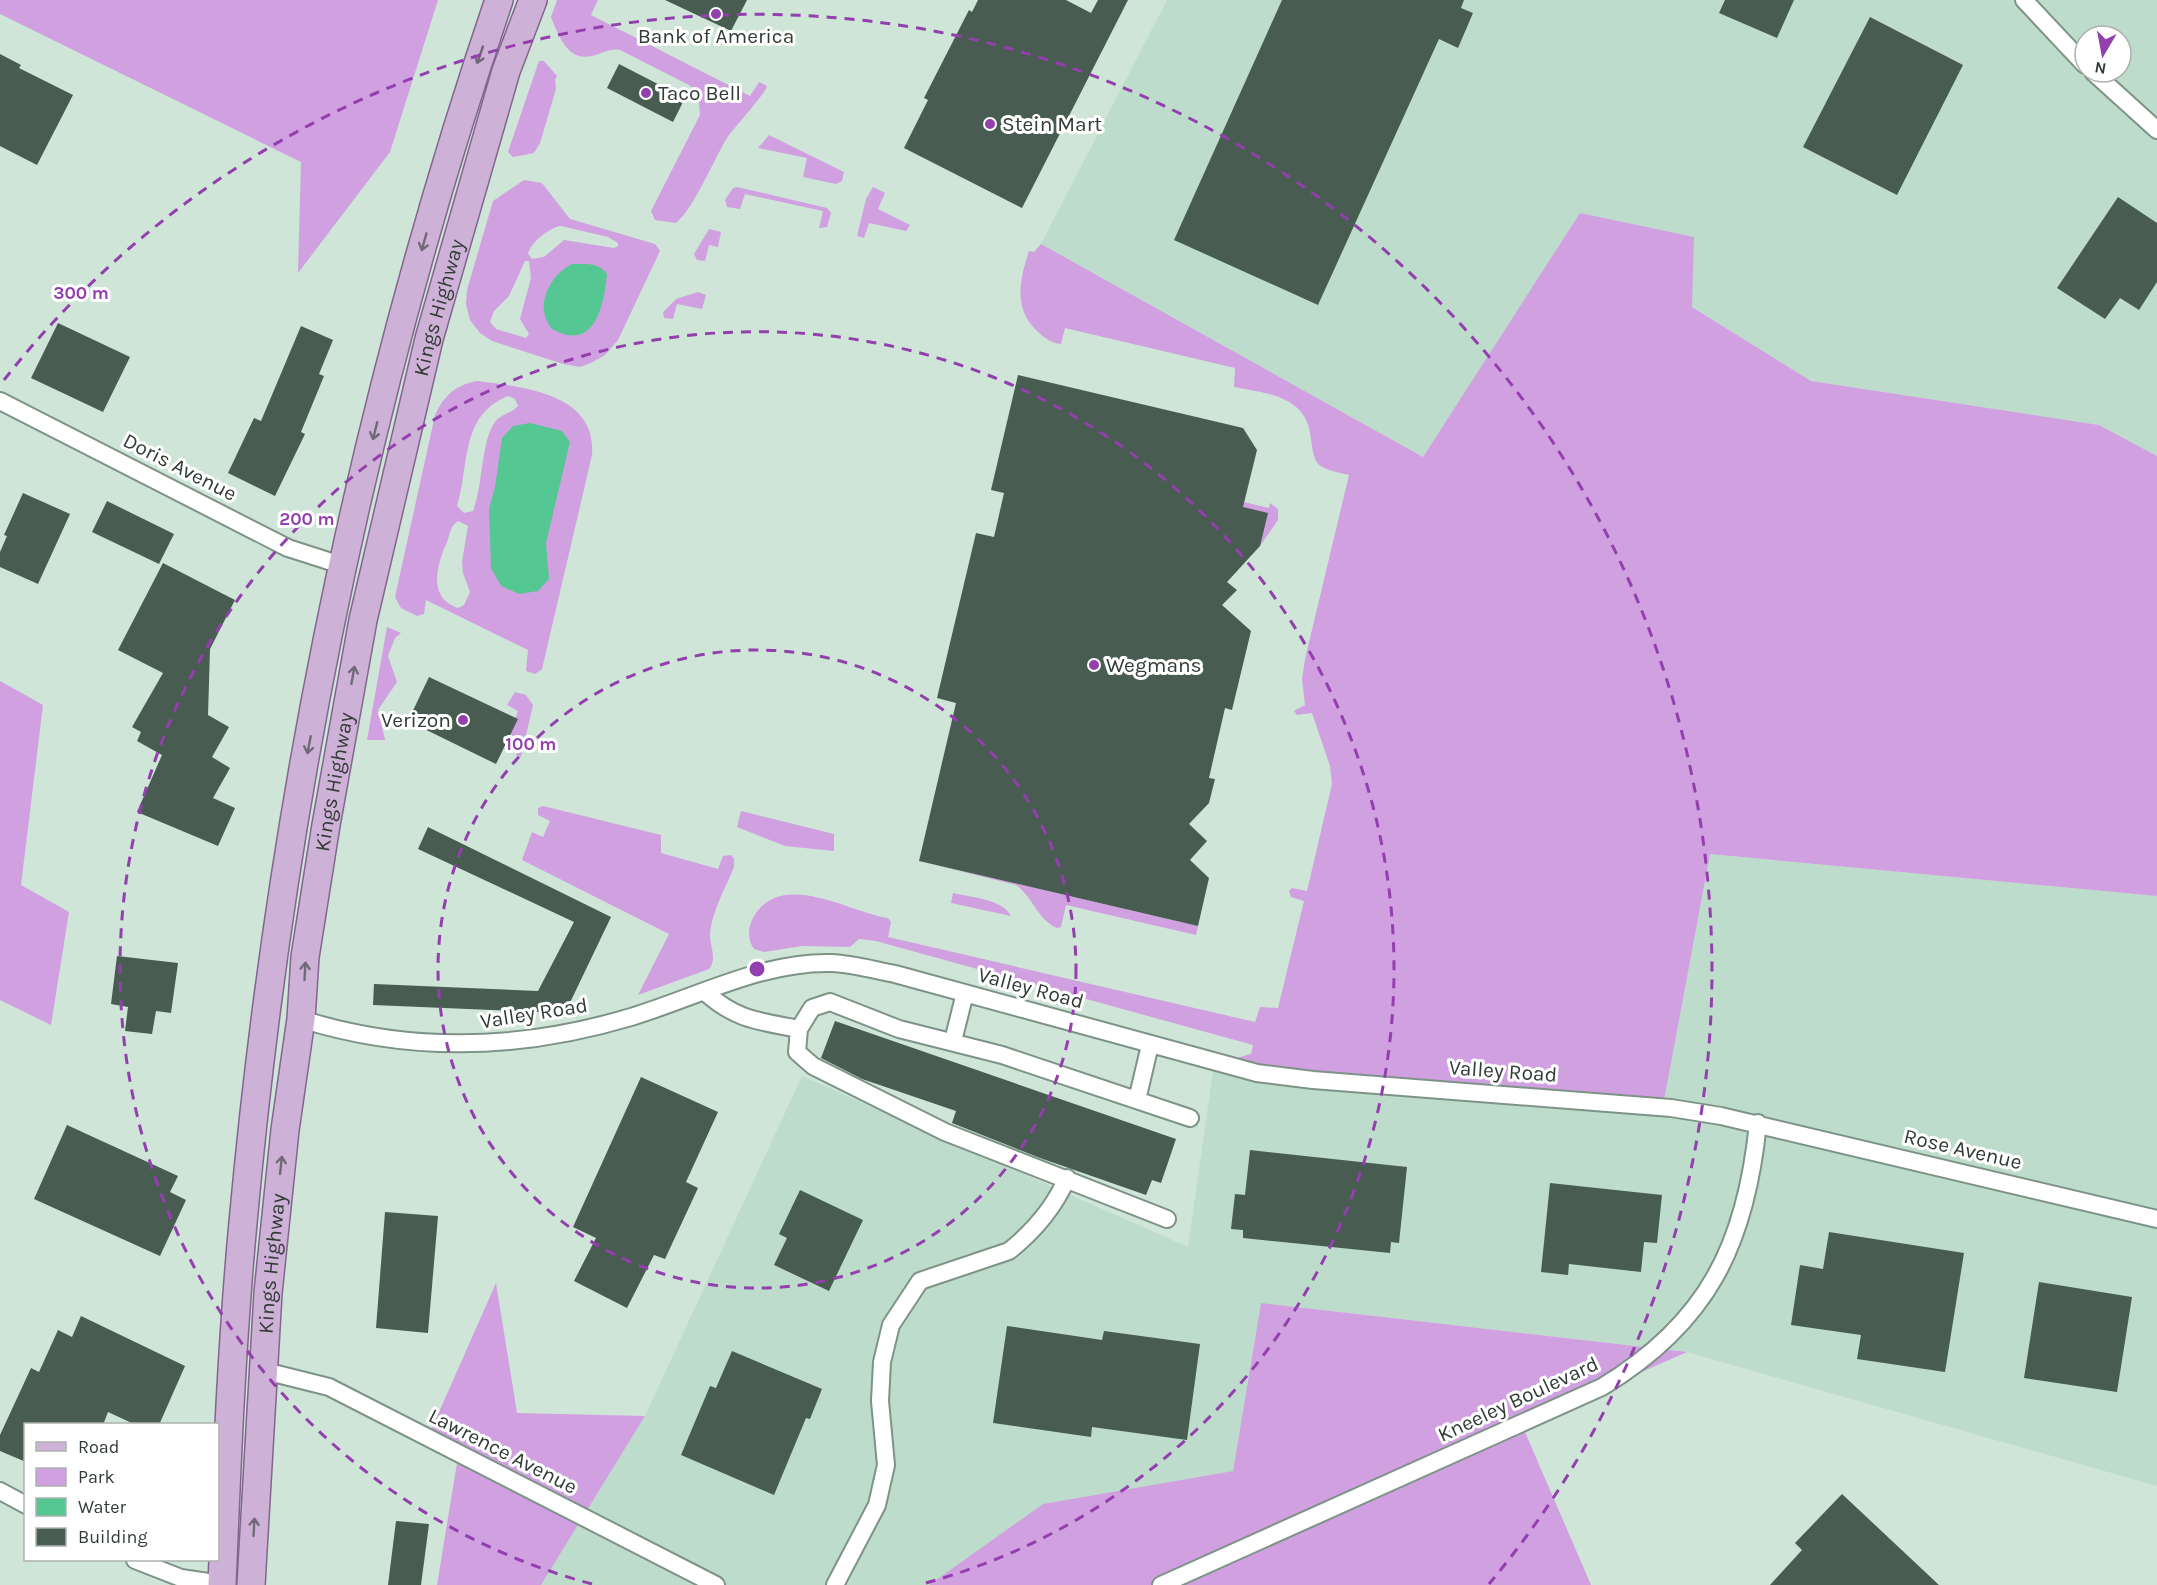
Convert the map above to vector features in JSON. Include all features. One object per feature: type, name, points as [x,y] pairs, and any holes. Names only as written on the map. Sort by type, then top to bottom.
[{"type":"main road","name":"Kings Highway","points":[[222,1585],[232,1365],[244,1210],[272,973],[297,811],[344,566],[403,317],[454,133],[499,0]]},
{"type":"main road","name":"Kings Highway","points":[[251,1585],[268,1293],[285,1130],[301,1020],[305,957],[326,825],[363,620],[393,487],[459,229],[506,70],[533,0]]},
{"type":"street","points":[[2024,0],[2073,52]]},
{"type":"street","points":[[2106,84],[2157,130]]},
{"type":"street","name":"Doris Avenue","points":[[0,401],[288,548],[344,566]]},
{"type":"street","name":"Valley Road","points":[[301,1020],[356,1035],[413,1043],[499,1044],[585,1030],[760,973],[802,964],[835,963],[895,974],[1150,1045],[1268,1074],[1671,1108],[1758,1123]]},
{"type":"street","points":[[705,992],[724,1009],[747,1019],[799,1029]]},
{"type":"street","points":[[953,1041],[965,993]]},
{"type":"street","points":[[1167,1219],[945,1132],[813,1066],[797,1052],[799,1029],[812,1008],[830,1002],[899,1029],[953,1041],[1190,1118]]},
{"type":"street","points":[[1137,1100],[1150,1045]]},
{"type":"street","name":"Rose Avenue","points":[[1758,1123],[2157,1219]]},
{"type":"street","name":"Kneeley Boulevard","points":[[1161,1585],[1602,1387],[1654,1352],[1680,1326],[1705,1293],[1734,1239],[1754,1163],[1758,1123]]},
{"type":"street","points":[[835,1585],[877,1505],[886,1465],[880,1401],[882,1362],[891,1326],[920,1281],[1009,1251],[1024,1238],[1059,1197],[1067,1178]]},
{"type":"street","name":"Lawrence Avenue","points":[[265,1371],[330,1387],[716,1585]]},
{"type":"street","points":[[0,1491],[24,1504]]},
{"type":"street","points":[[138,1561],[181,1578],[222,1585]]},
{"type":"shaded area","points":[[1167,0],[2157,0],[2157,456],[2099,425],[1811,381],[1691,306],[1581,213],[1423,457],[1041,244]]},
{"type":"shaded area","points":[[1710,854],[2157,896],[2157,1486],[1687,1352],[1261,1303],[1233,1471],[1044,1504],[929,1585],[541,1585],[645,1416],[802,1076],[1188,1247],[1214,1064],[1661,1111]]},
{"type":"green space","points":[[0,0],[438,0],[390,152],[298,273],[301,162],[0,14]]},
{"type":"green space","points":[[557,0],[598,0],[591,15],[750,96],[759,82],[767,86],[727,138],[690,207],[676,223],[655,220],[651,211],[700,115],[698,93],[689,85],[620,50],[592,56],[576,55],[560,38],[551,17]]},
{"type":"green space","points":[[539,61],[544,61],[557,76],[556,89],[540,143],[534,153],[513,157],[508,152]]},
{"type":"green space","points":[[769,135],[844,172],[842,181],[836,184],[803,177],[807,158],[758,148]]},
{"type":"green space","points":[[524,180],[542,183],[570,219],[655,244],[660,251],[618,340],[605,355],[580,367],[563,364],[492,341],[480,333],[470,320],[466,304],[467,290],[493,201]],"holes":[[[561,226],[608,237],[618,243],[618,246],[614,248],[564,240],[544,257],[532,259],[528,254],[536,241],[551,229]],[[525,261],[529,261],[531,278],[520,319],[529,334],[526,338],[496,329],[490,322],[494,311],[509,296]]]},
{"type":"green space","points":[[737,187],[827,208],[831,213],[827,227],[819,228],[823,211],[745,194],[740,209],[727,207],[725,200],[733,188]]},
{"type":"green space","points":[[873,187],[885,193],[878,209],[910,225],[906,231],[869,223],[864,238],[857,236],[866,199]]},
{"type":"green space","points":[[1580,213],[1694,237],[1692,307],[1811,381],[2099,425],[2157,456],[2157,896],[1710,854],[1662,1111],[1214,1064],[1251,1054],[1253,1045],[876,941],[859,939],[850,947],[802,946],[764,952],[754,949],[749,933],[753,918],[765,903],[780,896],[797,894],[835,902],[888,918],[891,922],[888,937],[1255,1022],[1260,1007],[1278,1008],[1304,901],[1291,897],[1289,891],[1292,888],[1307,891],[1332,784],[1330,766],[1312,713],[1297,715],[1294,711],[1305,705],[1302,679],[1305,659],[1349,475],[1322,467],[1317,462],[1307,422],[1295,406],[1274,395],[1234,387],[1235,368],[1065,328],[1061,344],[1044,337],[1029,321],[1021,302],[1021,282],[1029,251],[1034,252],[1041,244],[1423,457]]},
{"type":"green space","points":[[709,229],[721,232],[718,247],[709,245],[705,261],[697,260],[694,254]]},
{"type":"green space","points":[[698,292],[706,295],[702,309],[677,304],[673,319],[664,318],[663,312],[676,299]]},
{"type":"green space","points":[[477,381],[515,386],[554,397],[570,406],[583,418],[590,434],[592,455],[542,669],[535,674],[526,671],[528,650],[426,600],[424,614],[417,616],[401,608],[395,597],[435,415],[442,402],[452,392]],"holes":[[[508,396],[515,399],[518,406],[497,419],[490,430],[473,511],[464,513],[457,506],[469,443],[474,429],[481,416],[492,405]],[[458,521],[468,526],[462,562],[463,573],[470,592],[464,605],[458,608],[442,597],[437,580],[443,551],[452,528]]]},
{"type":"green space","points":[[1244,502],[1269,508],[1270,503],[1278,509],[1278,520],[1260,546],[1243,508]]},
{"type":"green space","points":[[387,627],[401,633],[395,638],[388,656],[397,682],[378,710],[385,740],[367,740]]},
{"type":"green space","points":[[0,681],[43,705],[21,885],[69,912],[51,1025],[0,1000]]},
{"type":"green space","points":[[515,692],[526,695],[533,705],[521,757],[516,755],[518,750],[506,744],[518,711],[507,705]]},
{"type":"green space","points":[[543,806],[661,835],[661,853],[718,869],[723,856],[731,855],[734,859],[734,867],[711,925],[713,961],[709,969],[638,995],[669,934],[522,860],[532,832],[543,837],[550,821],[538,815],[538,808]]},
{"type":"green space","points":[[741,811],[834,834],[834,851],[785,846],[737,827]]},
{"type":"green space","points":[[919,861],[1198,926],[1196,935],[1066,905],[1061,927],[1057,928],[1040,914],[1016,885]]},
{"type":"green space","points":[[953,893],[994,902],[1007,910],[1011,916],[951,903]]},
{"type":"green space","points":[[496,1283],[517,1413],[645,1416],[541,1585],[437,1585],[459,1451],[428,1437]]},
{"type":"green space","points":[[1261,1303],[1687,1352],[1522,1425],[1591,1585],[929,1585],[1043,1504],[1233,1471]]},
{"type":"water","points":[[572,264],[600,267],[607,274],[600,311],[588,330],[578,335],[567,335],[552,329],[544,311],[544,302],[551,284],[564,269]]},
{"type":"water","points":[[530,423],[562,431],[570,442],[546,543],[549,579],[538,591],[519,594],[501,586],[491,568],[489,509],[495,487],[502,438],[513,426]]},
{"type":"building","name":"Bank of America","points":[[665,0],[747,0],[731,31]]},
{"type":"building","name":"Stein Mart","points":[[978,0],[1066,0],[1091,13],[1098,0],[1128,0],[1022,208],[904,148],[928,100],[924,98],[969,10],[972,12]]},
{"type":"building","points":[[1282,0],[1464,0],[1461,8],[1473,13],[1458,48],[1439,39],[1318,305],[1174,240]]},
{"type":"building","points":[[1725,0],[1794,0],[1777,38],[1719,13]]},
{"type":"building","points":[[1870,17],[1963,65],[1897,195],[1803,147]]},
{"type":"building","points":[[0,54],[21,65],[19,68],[73,95],[37,165],[0,146]]},
{"type":"building","name":"Taco Bell","points":[[619,64],[685,98],[673,122],[607,88]]},
{"type":"building","points":[[2118,197],[2157,223],[2157,282],[2139,310],[2120,298],[2105,319],[2057,288]]},
{"type":"building","points":[[58,323],[130,357],[103,412],[31,378]]},
{"type":"building","points":[[301,326],[333,340],[319,374],[324,376],[301,432],[305,434],[275,496],[228,473],[254,418],[261,421]]},
{"type":"building","name":"Wegmans","points":[[1018,375],[1243,428],[1257,450],[1243,507],[1268,513],[1260,546],[1227,582],[1237,590],[1222,605],[1251,631],[1232,710],[1225,708],[1209,778],[1215,779],[1209,803],[1189,824],[1207,841],[1190,860],[1209,878],[1198,926],[919,861],[956,703],[937,698],[976,533],[994,537],[1004,493],[991,490]]},
{"type":"building","points":[[23,493],[70,514],[38,584],[0,567],[0,552],[7,536],[4,535]]},
{"type":"building","points":[[107,501],[174,534],[159,564],[92,532]]},
{"type":"building","points":[[163,563],[235,600],[210,649],[208,715],[229,727],[212,757],[230,768],[213,798],[235,808],[218,846],[137,812],[162,755],[137,741],[141,732],[132,727],[163,673],[118,650]]},
{"type":"building","name":"Verizon","points":[[429,677],[518,719],[496,764],[408,721]]},
{"type":"building","points":[[428,827],[611,917],[565,1013],[373,1005],[374,984],[538,991],[574,922],[418,849]]},
{"type":"building","points":[[117,956],[178,963],[171,1013],[156,1011],[152,1034],[125,1031],[128,1007],[111,1004]]},
{"type":"building","points":[[835,1021],[1176,1139],[1161,1183],[1152,1180],[1146,1195],[1040,1158],[952,1123],[956,1111],[862,1079],[821,1058]]},
{"type":"building","points":[[641,1077],[718,1112],[686,1182],[698,1188],[665,1259],[654,1255],[627,1308],[574,1281],[596,1238],[573,1227]]},
{"type":"building","points":[[67,1125],[178,1176],[170,1192],[186,1200],[160,1256],[34,1199]]},
{"type":"building","points":[[1250,1150],[1407,1167],[1399,1243],[1391,1242],[1390,1253],[1243,1238],[1243,1230],[1231,1229],[1235,1194],[1245,1195]]},
{"type":"building","points":[[1550,1183],[1662,1195],[1657,1243],[1644,1242],[1641,1272],[1569,1264],[1568,1275],[1541,1272]]},
{"type":"building","points":[[800,1190],[863,1220],[829,1291],[774,1265],[787,1238],[779,1234]]},
{"type":"building","points":[[385,1212],[438,1216],[428,1333],[376,1328]]},
{"type":"building","points":[[1829,1232],[1964,1253],[1945,1372],[1857,1359],[1861,1335],[1791,1325],[1800,1265],[1823,1269]]},
{"type":"building","points":[[2039,1282],[2132,1297],[2117,1392],[2024,1378]]},
{"type":"building","points":[[81,1316],[185,1366],[160,1423],[132,1423],[108,1412],[104,1423],[24,1423],[24,1461],[0,1451],[0,1435],[31,1368],[39,1372],[58,1330],[72,1337]]},
{"type":"building","points":[[1007,1326],[1102,1340],[1104,1331],[1200,1344],[1187,1440],[1092,1427],[1091,1437],[993,1423]]},
{"type":"building","points":[[732,1351],[822,1389],[810,1419],[806,1418],[774,1495],[681,1455],[710,1386],[716,1388]]},
{"type":"building","points":[[1842,1494],[1939,1585],[1770,1585],[1802,1550],[1795,1543]]},
{"type":"building","points":[[396,1521],[429,1524],[421,1585],[388,1585]]},
{"type":"place","name":"Bank of America","points":[[716,14]]},
{"type":"place","name":"Taco Bell","points":[[646,93]]},
{"type":"place","name":"Stein Mart","points":[[990,124]]},
{"type":"place","name":"Wegmans","points":[[1094,665]]},
{"type":"place","name":"Verizon","points":[[463,720]]}]
